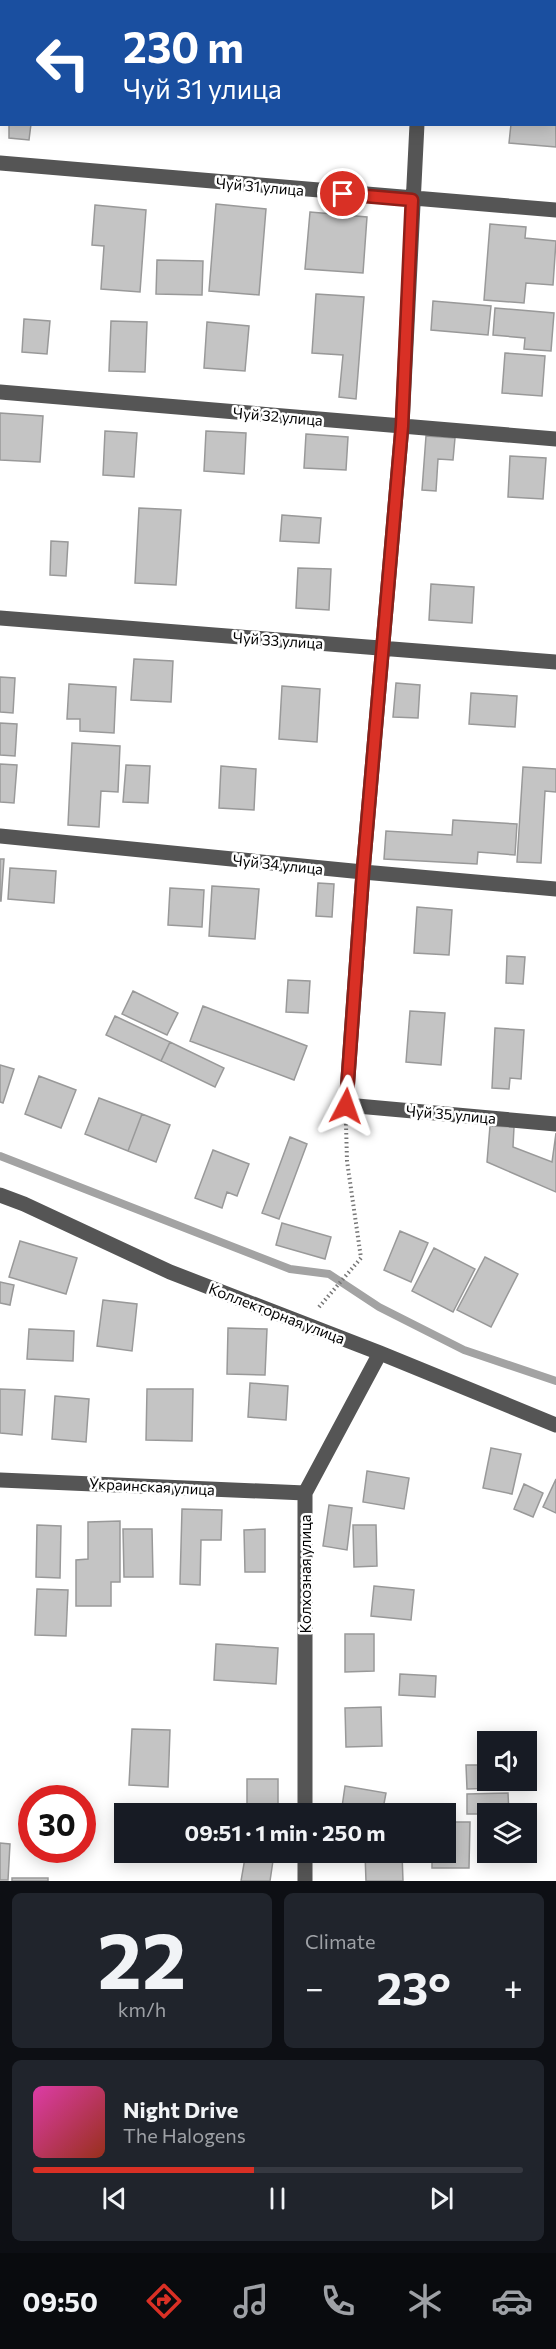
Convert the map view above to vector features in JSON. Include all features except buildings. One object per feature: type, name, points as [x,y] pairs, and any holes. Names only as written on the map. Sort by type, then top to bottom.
[{"type":"street","points":[[346,1106],[363,872],[402,426],[417,126]]},
{"type":"street","name":"Чуй 31 улица","points":[[0,163],[412,200],[556,210]]},
{"type":"street","name":"Чуй 32 улица","points":[[0,392],[556,439]]},
{"type":"street","name":"Чуй 33 улица","points":[[0,618],[556,662]]},
{"type":"street","name":"Чуй 34 улица","points":[[0,836],[556,889]]},
{"type":"street","name":"Чуй 35 улица","points":[[346,1106],[556,1124]]},
{"type":"street","name":"Коллекторная улица","points":[[0,1195],[170,1272],[380,1353],[556,1425]]},
{"type":"street","name":"Колхозная улица","points":[[305,1803],[305,1493],[380,1353]]},
{"type":"street","name":"Украинская улица","points":[[0,1480],[305,1493]]},
{"type":"street","points":[[304,1863],[304,1881]]},
{"type":"path","points":[[304,1324],[361,1258],[347,1161],[346,1106]]},
{"type":"waterway","points":[[0,1156],[290,1269],[329,1274],[379,1307],[464,1350],[556,1381]]},
{"type":"route","points":[[343,194],[412,200],[402,426],[363,872],[346,1106]]}]
